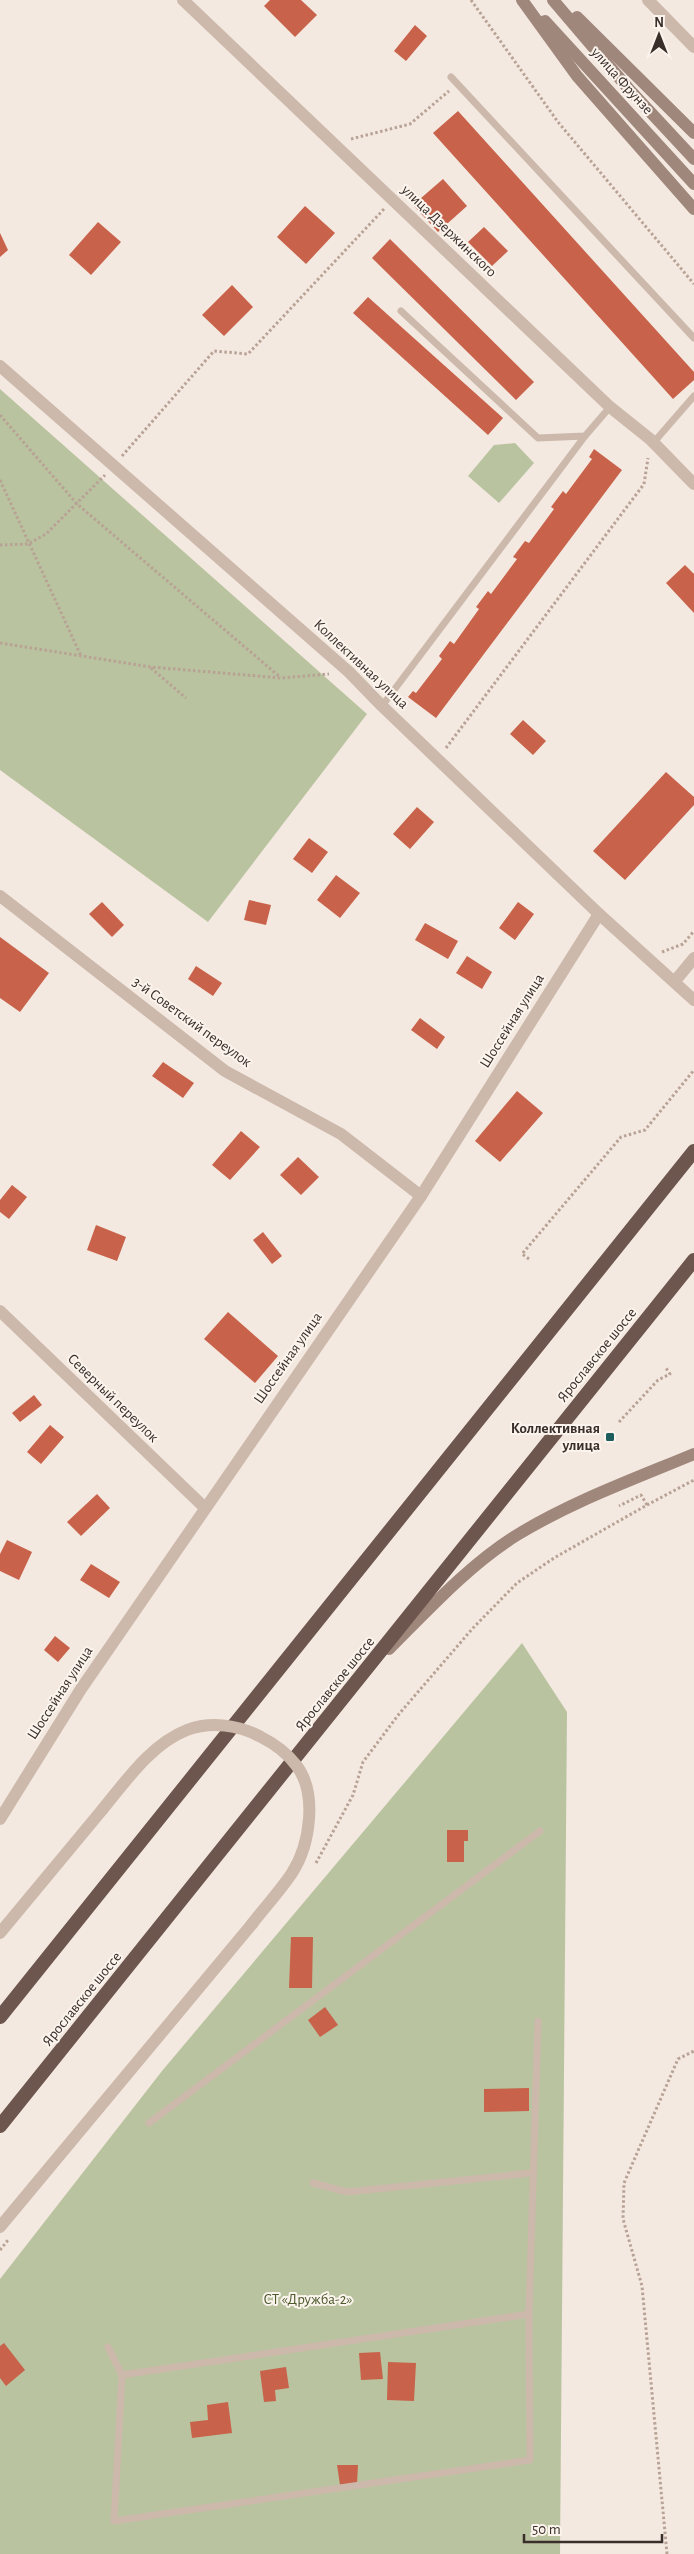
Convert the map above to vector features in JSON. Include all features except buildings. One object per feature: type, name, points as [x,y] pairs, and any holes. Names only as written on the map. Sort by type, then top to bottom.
[{"type":"highway","points":[[0,2017],[693,1151]]},
{"type":"highway","name":"Ярославское шоссе","points":[[0,2126],[694,1260]]},
{"type":"main road","points":[[522,0],[577,76],[694,209]]},
{"type":"main road","name":"улица Фрунзе","points":[[527,0],[694,184]]},
{"type":"main road","name":"улица Фрунзе","points":[[553,0],[628,88],[694,159]]},
{"type":"main road","points":[[560,0],[694,133]]},
{"type":"main road","points":[[367,1670],[469,1571],[516,1536],[576,1502],[694,1454]]},
{"type":"street","name":"улица Дзержинского","points":[[183,0],[610,407],[654,442],[694,484]]},
{"type":"street","points":[[648,0],[694,48]]},
{"type":"street","name":"Коллективная улица","points":[[0,366],[349,672],[599,914],[693,998]]},
{"type":"street","name":"3-й Советский переулок","points":[[0,896],[225,1071],[341,1134],[420,1196]]},
{"type":"street","name":"Шоссейная улица","points":[[0,1818],[80,1689],[420,1196],[599,914]]},
{"type":"street","points":[[675,981],[694,958]]},
{"type":"street","name":"Северный переулок","points":[[0,1311],[204,1507]]},
{"type":"street","points":[[0,1933],[102,1810],[159,1747],[188,1730],[219,1724],[251,1731],[277,1745],[297,1766],[307,1790],[309,1814],[306,1840],[293,1872],[0,2227]]},
{"type":"lane","points":[[451,77],[694,338]]},
{"type":"lane","points":[[401,311],[538,438],[585,436]]},
{"type":"lane","points":[[654,442],[694,396]]},
{"type":"lane","points":[[382,706],[585,436],[610,407]]},
{"type":"lane","points":[[149,2123],[540,1831]]},
{"type":"lane","points":[[108,2347],[122,2375],[114,2521],[530,2460],[529,2314],[538,2021]]},
{"type":"lane","points":[[312,2183],[347,2192],[532,2173]]},
{"type":"lane","points":[[122,2375],[529,2314]]},
{"type":"path","points":[[471,0],[558,122],[694,284]]},
{"type":"path","points":[[334,144],[410,124],[452,89]]},
{"type":"path","points":[[0,545],[28,544],[46,534],[113,467],[214,351],[248,354],[393,200]]},
{"type":"path","points":[[0,415],[77,504],[281,678]]},
{"type":"path","points":[[0,480],[81,656]]},
{"type":"path","points":[[438,759],[644,484]]},
{"type":"path","points":[[0,644],[151,667],[281,678],[349,672]]},
{"type":"path","points":[[151,667],[186,698]]},
{"type":"path","points":[[660,953],[683,944],[694,931]]},
{"type":"path","points":[[529,1259],[522,1254],[621,1137],[645,1130],[694,1070]]},
{"type":"path","points":[[619,1422],[658,1380],[670,1374],[666,1368]]},
{"type":"path","points":[[647,1505],[694,1480]]},
{"type":"path","points":[[667,2554],[642,2286],[624,2219],[624,2183],[678,2059],[694,2051]]},
{"type":"green space","points":[[0,389],[367,714],[208,922],[0,770]]},
{"type":"green space","points":[[515,443],[534,463],[499,503],[468,476],[494,445]]},
{"type":"green space","name":"СТ «Дружба-2»","points":[[522,1643],[567,1712],[560,2554],[0,2554],[0,2279],[162,2071]]},
{"type":"place","name":"Коллективная улица","points":[[610,1437]]}]
